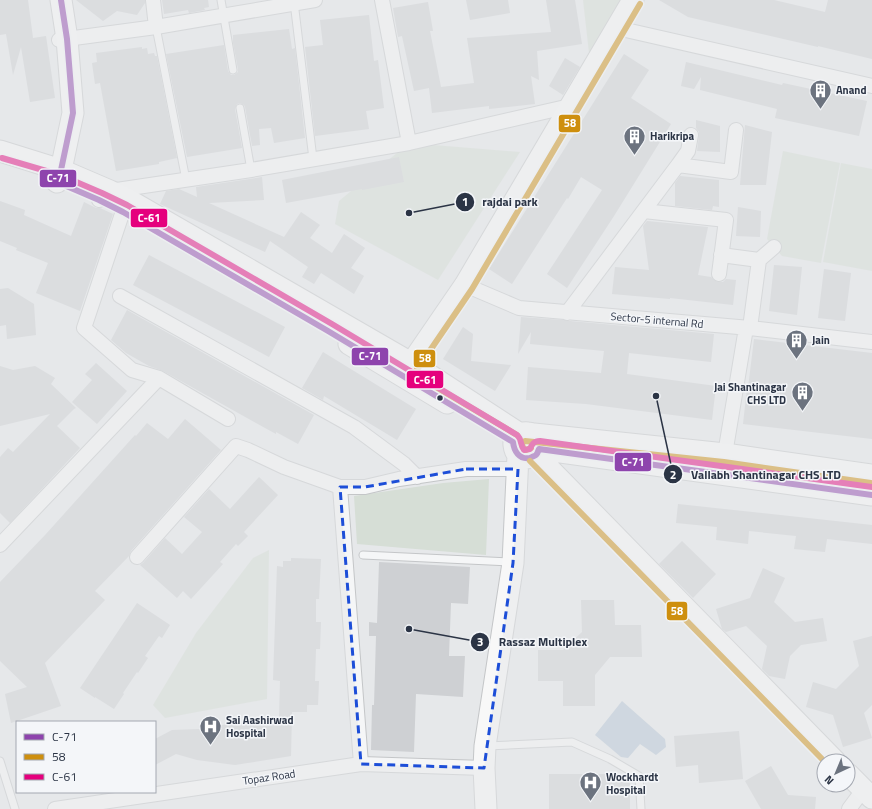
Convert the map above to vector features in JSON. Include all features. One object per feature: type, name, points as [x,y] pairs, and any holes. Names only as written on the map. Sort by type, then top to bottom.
[{"type":"street","points":[[53,0],[63,40]]},
{"type":"street","points":[[54,175],[64,104],[61,0]]},
{"type":"street","points":[[153,0],[156,27]]},
{"type":"street","points":[[63,40],[156,27],[224,16],[294,2],[314,0]]},
{"type":"street","points":[[382,0],[409,143]]},
{"type":"street","points":[[407,369],[464,285],[634,0]]},
{"type":"street","points":[[617,28],[872,86]]},
{"type":"street","points":[[114,201],[186,180],[409,143],[570,106]]},
{"type":"street","points":[[678,165],[731,172],[736,130]]},
{"type":"street","points":[[567,313],[688,151],[691,135]]},
{"type":"street","points":[[0,151],[114,201],[321,327],[407,369],[525,448],[827,753]]},
{"type":"street","points":[[0,166],[54,175]]},
{"type":"street","points":[[114,201],[84,328],[132,370],[159,378],[228,419]]},
{"type":"street","points":[[644,211],[726,220],[719,274]]},
{"type":"street","points":[[725,454],[759,260],[774,247]]},
{"type":"street","points":[[721,254],[759,260]]},
{"type":"street","name":"Sector-5 internal Rd","points":[[464,285],[519,308],[748,328],[872,342]]},
{"type":"street","points":[[120,296],[354,427],[404,464],[417,477]]},
{"type":"street","points":[[0,545],[159,378]]},
{"type":"street","points":[[137,557],[236,446],[248,450],[284,468],[340,487],[365,487],[399,479],[466,470],[525,448],[725,454],[872,475]]},
{"type":"street","points":[[525,448],[872,494]]},
{"type":"street","points":[[486,809],[484,768],[485,746],[513,562],[525,448]]},
{"type":"street","points":[[340,487],[361,764]]},
{"type":"street","name":"Topaz Road","points":[[55,809],[361,764],[484,768]]},
{"type":"street","points":[[849,809],[868,794],[856,782]]},
{"type":"lane","points":[[221,0],[233,70]]},
{"type":"lane","points":[[294,2],[313,159]]},
{"type":"lane","points":[[156,27],[186,180]]},
{"type":"lane","points":[[240,108],[251,170]]},
{"type":"lane","points":[[363,555],[513,562]]},
{"type":"lane","points":[[485,746],[572,742],[610,759],[639,776],[641,809]]},
{"type":"lane","points":[[0,761],[15,809]]},
{"type":"highlighted area","points":[[466,469],[518,469],[513,563],[484,768],[361,764],[340,487],[365,487]]},
{"type":"shaded area","points":[[583,0],[623,0],[589,53]]},
{"type":"shaded area","points":[[409,143],[520,152],[438,280],[335,224],[339,201]]},
{"type":"shaded area","points":[[783,151],[840,163],[821,263],[782,256],[767,239]]},
{"type":"shaded area","points":[[841,163],[872,169],[872,271],[823,262]]},
{"type":"shaded area","points":[[489,479],[486,555],[357,544],[354,496],[443,483]]},
{"type":"shaded area","points":[[269,550],[267,699],[165,718],[153,705],[196,633],[253,558]]},
{"type":"water","points":[[622,701],[665,739],[666,747],[656,755],[640,744],[628,758],[621,757],[595,735]]},
{"type":"building","points":[[0,0],[28,0],[33,38],[46,36],[55,98],[30,102],[21,47],[13,75],[6,34],[0,35]]},
{"type":"building","points":[[76,0],[145,0],[145,3],[137,15],[117,11],[103,21]]},
{"type":"building","points":[[162,0],[208,0],[209,7],[204,8],[205,10],[189,13],[188,10],[164,14]]},
{"type":"building","points":[[466,0],[508,0],[510,13],[470,20]]},
{"type":"building","points":[[546,0],[575,0],[582,44],[537,51],[539,80],[531,76],[535,104],[489,109],[489,106],[432,113],[429,88],[414,91],[402,36],[398,37],[393,8],[428,2],[433,31],[430,31],[441,87],[474,83],[467,38],[551,32]]},
{"type":"building","points":[[659,0],[774,0],[825,12],[828,0],[872,0],[872,59],[688,17]]},
{"type":"building","points":[[369,15],[374,61],[378,60],[384,108],[366,111],[369,129],[315,136],[305,47],[323,45],[320,20]]},
{"type":"building","points":[[289,29],[292,49],[295,48],[305,138],[274,143],[271,128],[259,129],[260,145],[252,146],[245,107],[240,103],[237,104],[235,109],[242,148],[187,157],[166,54],[224,45],[228,71],[231,75],[234,75],[238,72],[238,69],[233,35]]},
{"type":"building","points":[[142,47],[142,49],[147,48],[148,54],[154,53],[155,56],[157,56],[177,158],[159,162],[159,164],[116,171],[100,83],[95,84],[92,63],[97,62],[96,53]]},
{"type":"building","points":[[624,54],[649,70],[631,98],[671,124],[567,288],[547,274],[602,190],[581,177],[512,284],[489,269]]},
{"type":"building","points":[[565,58],[580,67],[563,95],[549,86]]},
{"type":"building","points":[[686,62],[782,85],[783,83],[867,101],[859,136],[775,118],[777,109],[700,90],[701,77],[694,89],[681,86]]},
{"type":"building","points":[[696,120],[720,126],[720,152],[697,151],[699,132],[696,128]]},
{"type":"building","points":[[745,125],[772,132],[766,185],[740,185]]},
{"type":"building","points":[[399,157],[404,182],[286,203],[282,180]]},
{"type":"building","points":[[680,176],[719,180],[719,207],[713,206],[712,210],[675,206],[675,183]]},
{"type":"building","points":[[262,177],[264,200],[209,203],[284,237],[301,212],[320,225],[310,238],[332,253],[344,234],[365,248],[351,268],[364,276],[354,294],[321,273],[314,284],[302,277],[308,267],[270,241],[265,252],[160,204],[166,191],[179,189],[197,197],[196,187]]},
{"type":"building","points":[[0,201],[25,210],[24,215],[71,236],[84,202],[113,214],[80,311],[36,293],[48,263],[16,250],[17,248],[0,241]]},
{"type":"building","points":[[738,207],[761,211],[760,237],[736,236]]},
{"type":"building","points":[[647,221],[708,227],[698,275],[711,277],[718,282],[723,282],[726,279],[736,280],[733,305],[670,298],[612,294],[615,267],[649,270],[643,226]]},
{"type":"building","points":[[149,255],[285,327],[269,357],[133,285]]},
{"type":"building","points":[[774,265],[802,267],[797,315],[769,311]]},
{"type":"building","points":[[824,269],[851,273],[845,321],[818,318]]},
{"type":"building","points":[[8,288],[34,304],[36,335],[7,339],[6,325],[0,326],[0,289]]},
{"type":"building","points":[[127,310],[314,415],[298,444],[276,432],[276,434],[163,371],[149,366],[126,353],[111,340]]},
{"type":"building","points":[[521,317],[714,334],[711,362],[629,353],[627,374],[716,386],[712,420],[586,404],[526,400],[528,367],[601,373],[604,351],[530,344],[531,332],[518,354]]},
{"type":"building","points":[[463,327],[473,334],[471,361],[511,365],[495,391],[443,359]]},
{"type":"building","points":[[754,339],[872,353],[872,439],[743,424]]},
{"type":"building","points":[[323,352],[416,409],[397,440],[324,396],[323,400],[302,388]]},
{"type":"building","points":[[96,363],[127,391],[97,424],[72,402],[92,380],[85,374]]},
{"type":"building","points":[[0,366],[13,370],[35,366],[55,378],[51,384],[76,408],[57,426],[80,448],[10,523],[0,513],[0,457],[8,448],[13,452],[50,414],[0,426]]},
{"type":"building","points":[[185,419],[221,450],[131,551],[129,556],[95,591],[105,600],[45,663],[61,706],[11,723],[5,694],[27,687],[0,661],[0,582],[147,423],[168,439]]},
{"type":"building","points":[[259,477],[278,495],[244,532],[248,536],[238,546],[236,544],[220,562],[223,564],[191,599],[183,591],[177,598],[140,565],[165,538],[182,554],[202,532],[184,517],[209,489],[230,509]]},
{"type":"building","points":[[678,504],[872,525],[872,544],[827,539],[825,552],[794,549],[796,536],[749,531],[748,544],[716,540],[717,527],[676,523]]},
{"type":"building","points":[[682,541],[716,574],[693,598],[659,564]]},
{"type":"building","points":[[291,558],[321,559],[319,599],[316,599],[316,622],[321,622],[320,649],[316,649],[315,681],[319,681],[318,705],[307,705],[307,712],[292,712],[291,756],[235,765],[197,760],[176,754],[156,764],[156,738],[172,730],[200,729],[212,726],[279,719],[280,681],[273,680],[277,566],[283,567],[283,561],[291,561]]},
{"type":"building","points":[[379,562],[470,567],[468,604],[451,603],[449,656],[465,656],[463,697],[416,694],[414,752],[371,750],[376,636],[369,636],[369,622],[377,623]]},
{"type":"building","points":[[763,568],[785,578],[774,602],[795,622],[823,618],[827,641],[801,645],[790,656],[785,679],[769,676],[762,669],[767,646],[746,626],[726,632],[722,629],[716,609],[750,598]]},
{"type":"building","points":[[581,600],[614,600],[615,625],[641,625],[642,657],[610,657],[595,675],[595,706],[563,706],[563,681],[538,681],[538,650],[563,650],[582,632]]},
{"type":"building","points":[[137,603],[170,625],[162,638],[159,636],[145,656],[148,658],[123,693],[124,694],[114,709],[80,688]]},
{"type":"building","points":[[872,636],[872,705],[864,713],[872,738],[843,747],[833,715],[806,707],[813,682],[836,689],[859,666],[853,641]]},
{"type":"building","points":[[739,731],[743,779],[699,783],[698,765],[676,767],[674,736]]},
{"type":"building","points":[[771,766],[788,795],[816,797],[815,809],[761,809],[745,781]]},
{"type":"building","points":[[549,774],[626,774],[630,777],[630,809],[549,809]]},
{"type":"transit line","name":"C-71","points":[[61,0],[67,39],[73,113],[57,182],[123,212],[328,331],[513,442],[516,452],[523,458],[530,458],[537,454],[539,449],[872,495]]},
{"type":"transit line","name":"58","points":[[517,435],[414,374],[472,289],[640,4]]},
{"type":"transit line","name":"C-61","points":[[2,158],[60,175],[127,205],[332,324],[517,435],[520,438],[524,450],[530,449],[534,443],[540,441],[872,487]]},
{"type":"transit line","name":"58","points":[[531,448],[526,450],[524,449],[522,443],[525,441],[724,462],[871,483]]},
{"type":"transit line","name":"58","points":[[530,461],[816,753]]},
{"type":"place","name":"Anand","points":[[821,110]]},
{"type":"place","name":"Harikripa","points":[[635,156]]},
{"type":"place","name":"rajdai park","points":[[409,213]]},
{"type":"place","name":"Jain","points":[[796,360]]},
{"type":"place","name":"Vallabh Shantinagar CHS LTD","points":[[656,396]]},
{"type":"place","name":"Jai Shantinagar CHS LTD","points":[[802,412]]},
{"type":"place","name":"Rassaz Multiplex","points":[[409,629]]},
{"type":"place","name":"Sai Aashirwad Hospital","points":[[211,746]]},
{"type":"place","name":"Wockhardt Hospital","points":[[590,802]]}]
